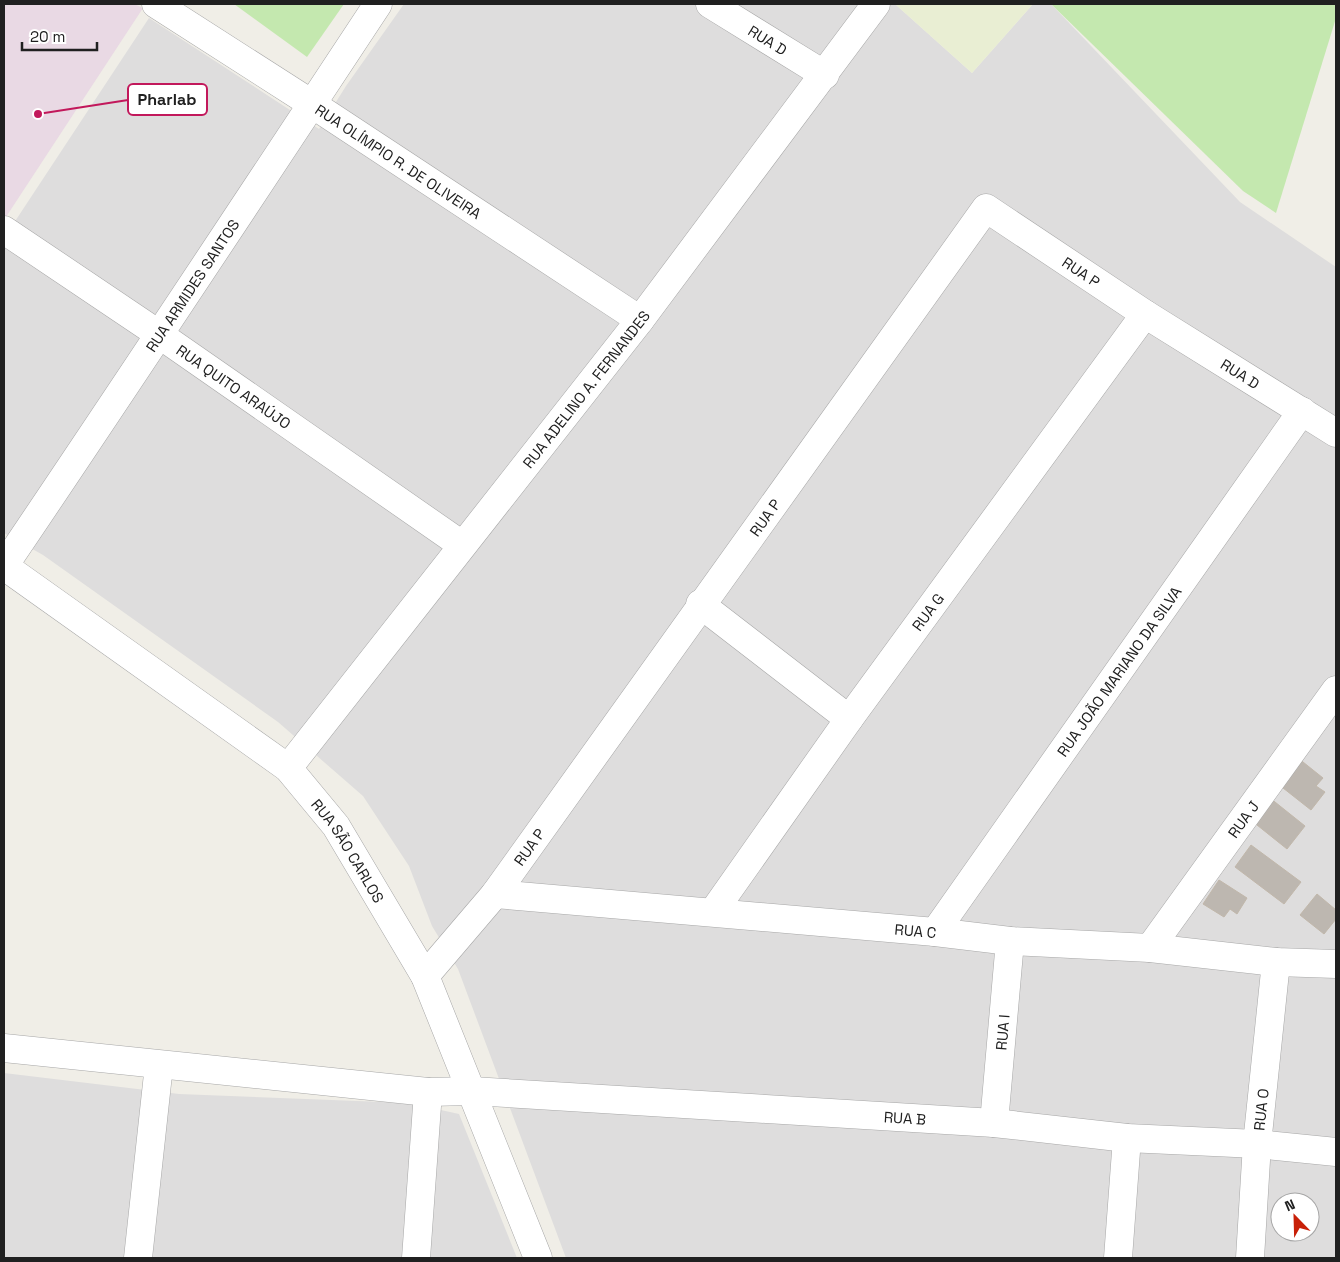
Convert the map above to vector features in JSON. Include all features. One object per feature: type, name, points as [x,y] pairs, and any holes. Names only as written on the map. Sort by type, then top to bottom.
[{"type":"street","name":"RUA OLÍMPIO R. DE OLIVEIRA","points":[[156,4],[312,104],[640,320]]},
{"type":"street","name":"RUA ARMIDES SANTOS","points":[[4,566],[160,335],[235,217],[378,4]]},
{"type":"street","name":"RUA D","points":[[710,4],[825,75]]},
{"type":"street","name":"RUA ADELINO A. FERNANDES","points":[[288,768],[640,320],[825,75],[876,4]]},
{"type":"street","name":"RUA P","points":[[425,976],[495,894],[700,604],[986,208],[1145,314]]},
{"type":"street","name":"RUA QUITO ARAÚJO","points":[[4,230],[160,335],[462,545]]},
{"type":"street","name":"RUA D","points":[[1145,314],[1336,433]]},
{"type":"street","name":"RUA G","points":[[714,912],[850,718],[1145,314]]},
{"type":"street","name":"RUA JOÃO MARIANO DA SILVA","points":[[935,932],[1302,412]]},
{"type":"street","name":"RUA SÃO CARLOS","points":[[4,566],[288,768],[336,826],[425,976],[538,1258]]},
{"type":"street","points":[[700,604],[850,718]]},
{"type":"street","name":"RUA J","points":[[1150,948],[1336,690]]},
{"type":"street","name":"RUA C","points":[[495,894],[935,932],[1010,941],[1150,948],[1276,962],[1336,964]]},
{"type":"street","name":"RUA I","points":[[994,1123],[1010,941]]},
{"type":"street","name":"RUA O","points":[[1250,1258],[1257,1144],[1276,962]]},
{"type":"street","name":"RUA B","points":[[4,1048],[428,1092],[472,1091],[994,1123],[1127,1138],[1257,1144],[1336,1152]]},
{"type":"street","points":[[138,1258],[159,1065]]},
{"type":"street","points":[[416,1258],[428,1092]]},
{"type":"street","points":[[1118,1258],[1127,1138]]},
{"type":"shaded area","points":[[4,4],[134,4],[143,8],[4,220]]},
{"type":"shaded area","points":[[404,4],[895,4],[972,73],[1033,4],[1051,4],[1240,202],[1336,267],[1336,1258],[566,1258],[458,969],[432,926],[409,866],[363,796],[278,722],[43,555],[4,533],[4,238],[149,18],[319,129],[346,86]]},
{"type":"shaded area","points":[[4,1073],[179,1094],[409,1103],[459,1114],[517,1258],[4,1258]]},
{"type":"green space","points":[[234,4],[344,4],[307,57]]},
{"type":"green space","points":[[895,4],[1033,4],[972,73]]},
{"type":"green space","points":[[1051,4],[1336,4],[1336,18],[1276,213],[1243,191]]},
{"type":"building","points":[[1298,758],[1323,778],[1316,786],[1325,792],[1311,810],[1278,784]]},
{"type":"building","points":[[1270,798],[1305,826],[1287,849],[1252,821]]},
{"type":"building","points":[[1251,845],[1301,882],[1284,904],[1235,867]]},
{"type":"building","points":[[1219,880],[1247,898],[1237,914],[1230,909],[1224,917],[1203,904]]},
{"type":"building","points":[[1317,894],[1336,910],[1336,919],[1324,934],[1300,915]]},
{"type":"place","name":"Pharlab","points":[[38,114]]}]
